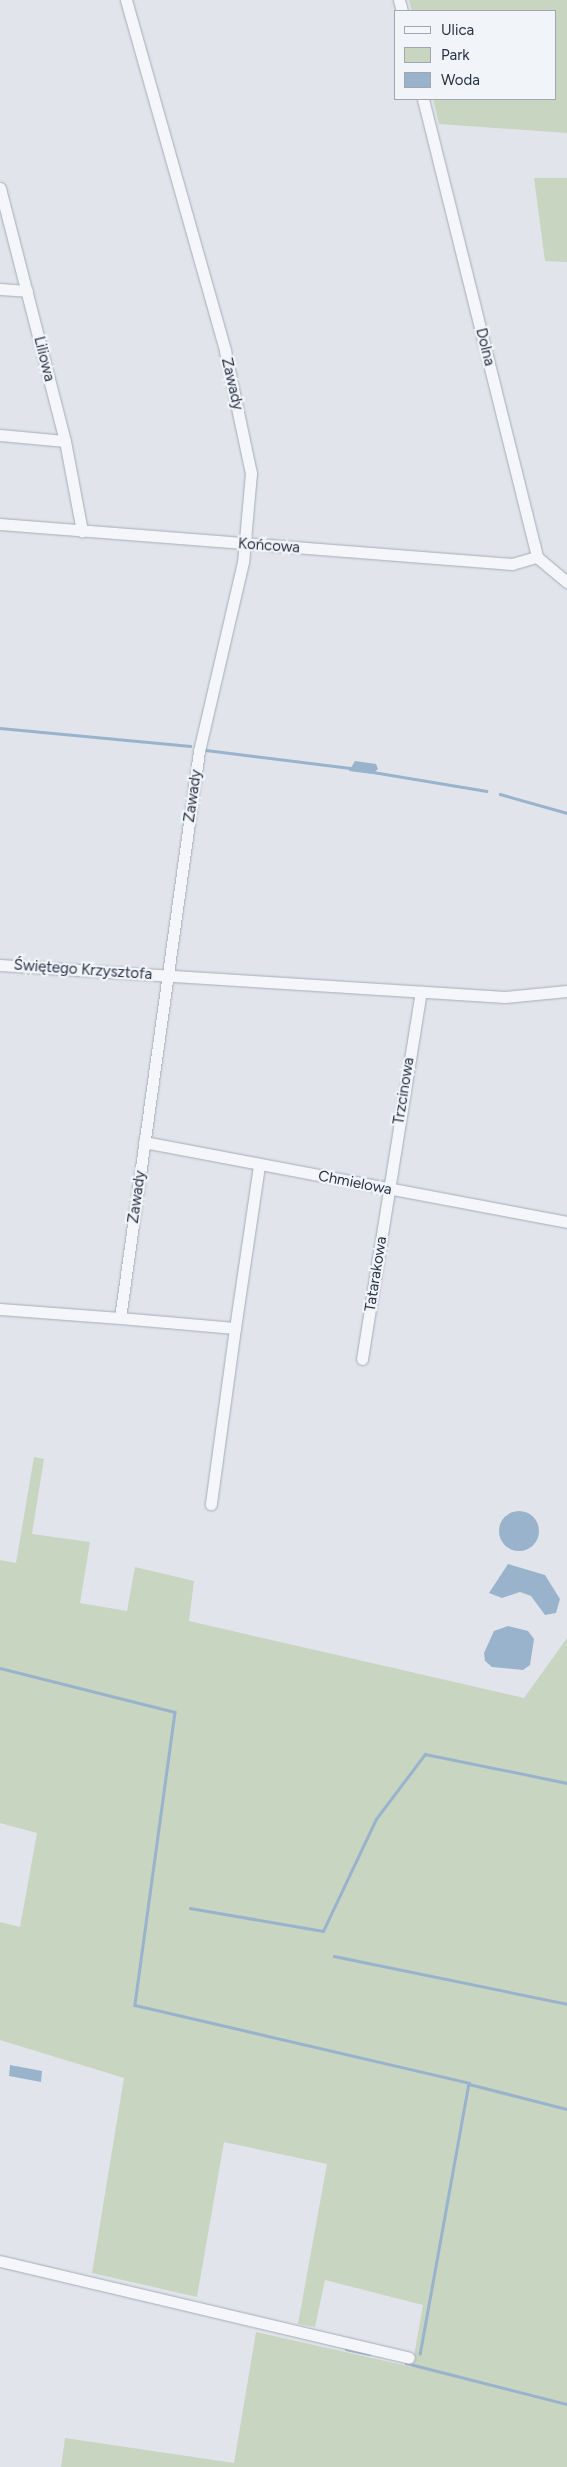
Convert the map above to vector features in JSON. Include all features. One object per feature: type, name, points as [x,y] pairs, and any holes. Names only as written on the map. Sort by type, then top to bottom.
[{"type":"street","name":"Zawady","points":[[120,1318],[203,726],[246,545],[252,494],[247,446],[198,250],[126,0]]},
{"type":"street","name":"Dolna","points":[[423,100],[537,557]]},
{"type":"street","name":"Liliowa","points":[[0,188],[65,441],[82,531]]},
{"type":"street","points":[[0,289],[26,291]]},
{"type":"street","points":[[0,436],[65,441]]},
{"type":"street","name":"Końcowa","points":[[0,524],[246,545],[512,564],[537,557]]},
{"type":"street","points":[[537,557],[567,582]]},
{"type":"street","name":"Świętego Krzysztofa","points":[[0,965],[505,997],[567,991]]},
{"type":"street","name":"Trzcinowa","points":[[390,1190],[421,992]]},
{"type":"street","name":"Chmielowa","points":[[144,1142],[567,1222]]},
{"type":"street","points":[[211,1504],[259,1165]]},
{"type":"street","name":"Tatarakowa","points":[[362,1358],[390,1190]]},
{"type":"street","points":[[0,1309],[235,1328]]},
{"type":"street","points":[[0,2262],[409,2358]]},
{"type":"green space","points":[[409,0],[567,0],[567,133],[439,124],[433,100],[557,100],[557,10],[412,10]]},
{"type":"green space","points":[[534,178],[567,178],[567,262],[545,261]]},
{"type":"green space","points":[[34,1457],[44,1459],[32,1534],[90,1542],[80,1603],[127,1611],[135,1567],[194,1581],[189,1621],[524,1698],[567,1638],[567,2467],[61,2467],[65,2438],[234,2463],[256,2332],[412,2367],[423,2305],[325,2280],[315,2327],[298,2324],[327,2164],[224,2142],[197,2297],[92,2273],[124,2078],[0,2040],[0,1922],[20,1927],[37,1833],[0,1823],[0,1560],[16,1563]]},
{"type":"water","points":[[355,761],[376,764],[378,769],[372,774],[349,771]]},
{"type":"water","points":[[519,1511],[530,1514],[536,1520],[539,1531],[536,1542],[530,1548],[519,1551],[508,1548],[502,1542],[499,1531],[502,1520],[508,1514]]},
{"type":"water","points":[[508,1564],[545,1575],[560,1599],[556,1613],[545,1615],[531,1596],[520,1592],[502,1598],[489,1593]]},
{"type":"water","points":[[508,1626],[528,1631],[534,1639],[530,1665],[523,1670],[492,1667],[485,1661],[484,1653],[494,1631]]},
{"type":"water","points":[[10,2065],[42,2071],[41,2082],[9,2076]]},
{"type":"waterway","points":[[0,728],[190,746]]},
{"type":"waterway","points":[[206,750],[350,768]]},
{"type":"waterway","points":[[373,772],[486,791]]},
{"type":"waterway","points":[[500,794],[567,813]]},
{"type":"waterway","points":[[0,1668],[175,1712],[135,2005],[469,2083],[420,2354]]},
{"type":"waterway","points":[[190,1908],[323,1931],[376,1819],[425,1754],[567,1783]]},
{"type":"waterway","points":[[334,1956],[567,2004]]},
{"type":"waterway","points":[[469,2084],[567,2109]]},
{"type":"waterway","points":[[346,2349],[369,2354]]},
{"type":"waterway","points":[[406,2363],[567,2404]]}]
